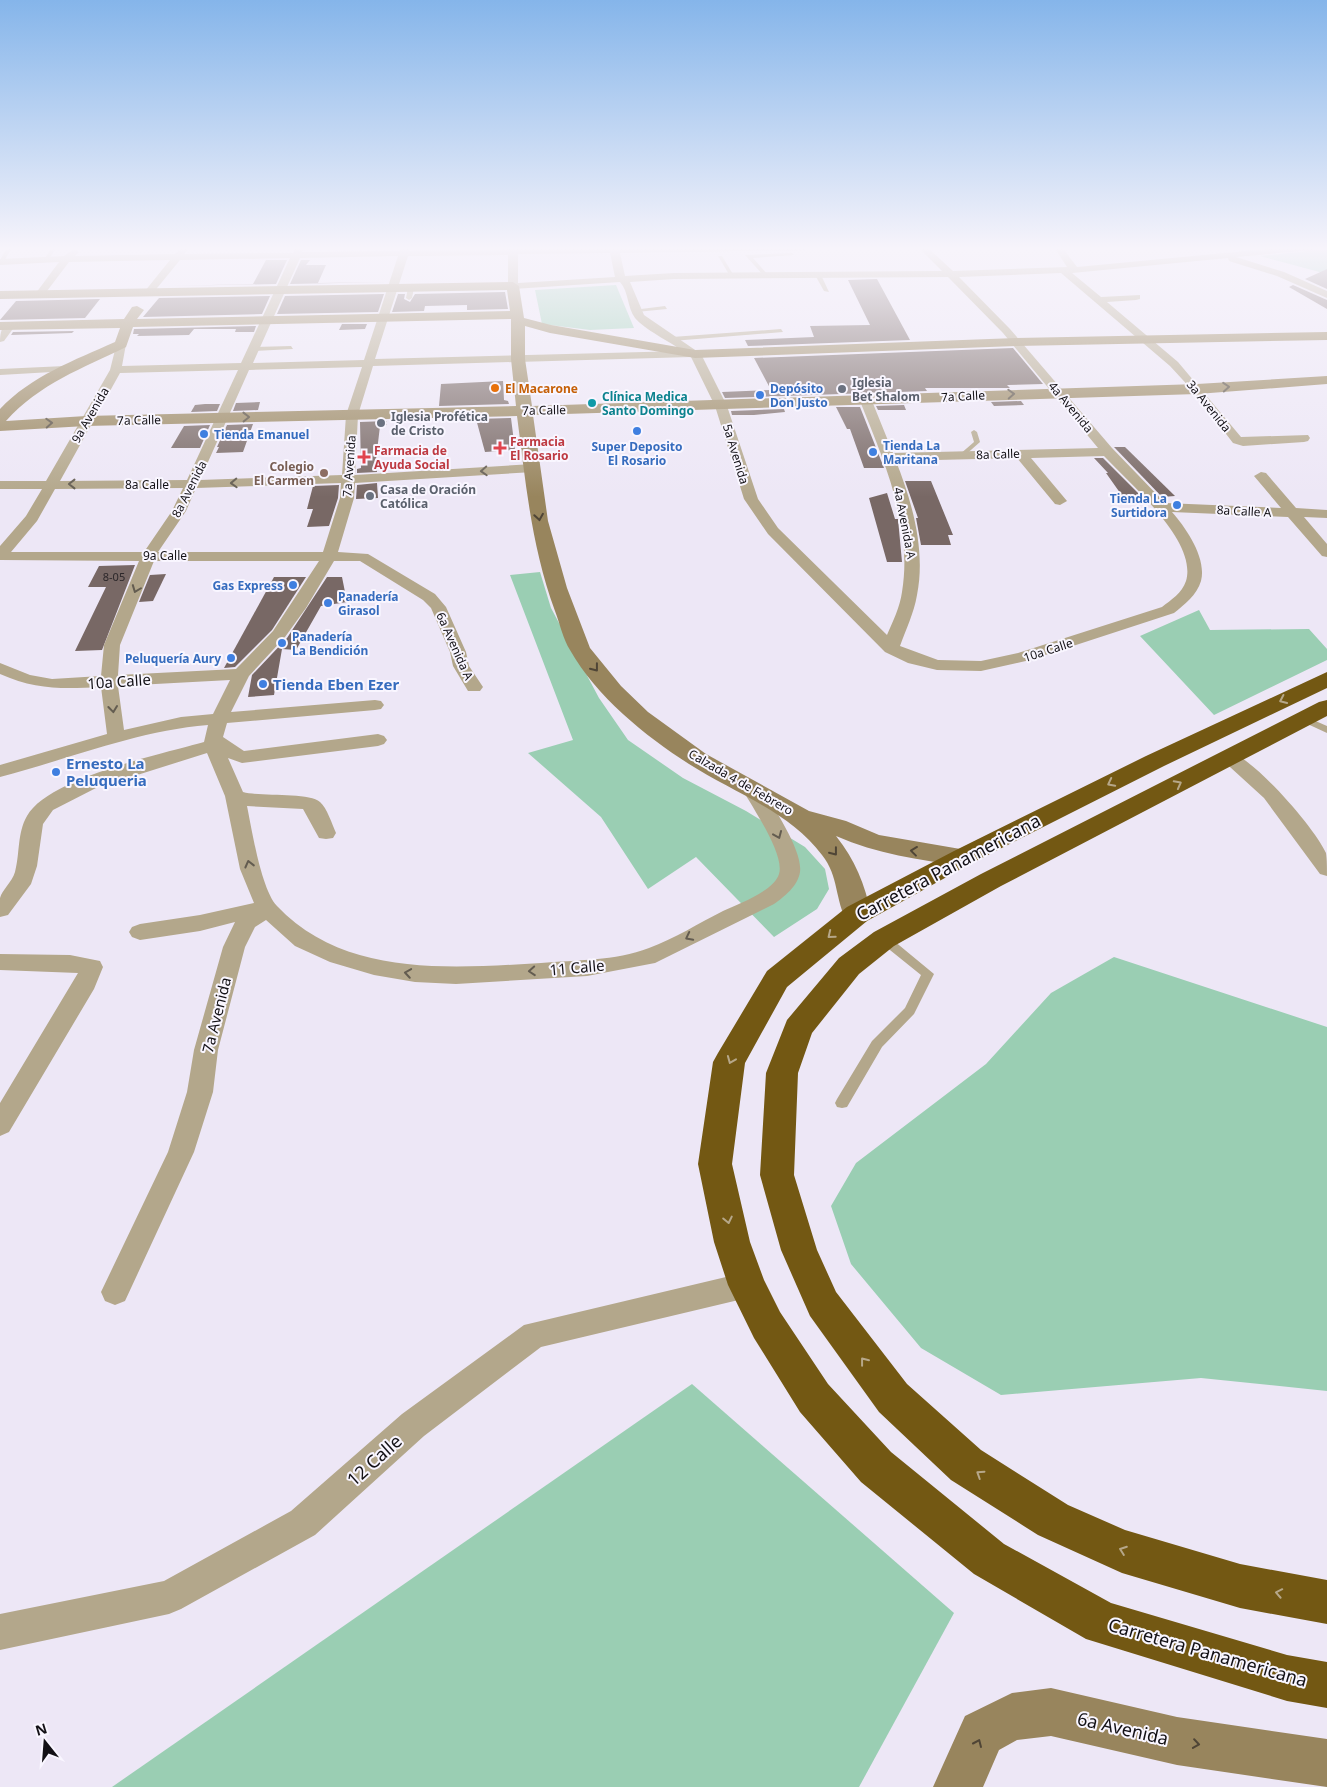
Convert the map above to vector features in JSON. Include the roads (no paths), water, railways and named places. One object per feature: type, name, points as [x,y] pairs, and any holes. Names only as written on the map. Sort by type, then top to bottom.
[{"type":"highway","name":"Carretera Panamericana","points":[[1327,706],[991,880],[884,940],[849,966],[798,1028],[782,1073],[777,1175],[798,1250],[823,1304],[893,1398],[937,1441],[966,1465],[1054,1520],[1130,1553],[1240,1586],[1327,1602]]},
{"type":"highway","name":"Carretera Panamericana","points":[[1327,706],[1155,761],[962,856],[857,914],[777,979],[729,1062],[716,1164],[732,1242],[747,1285],[767,1325],[814,1398],[876,1467],[989,1559],[1102,1623],[1287,1678],[1327,1685]]},
{"type":"street","name":"9a Avenida","points":[[0,555],[32,518],[116,370],[120,344],[125,330]]},
{"type":"street","name":"8a Avenida","points":[[116,737],[109,682],[112,645],[149,556],[180,510],[224,418],[244,366],[263,330]]},
{"type":"street","name":"7a Avenida","points":[[213,741],[220,717],[241,674],[279,634],[343,545],[352,415],[380,330]]},
{"type":"street","points":[[517,330],[518,359],[533,468]]},
{"type":"street","points":[[558,330],[695,354]]},
{"type":"street","points":[[659,330],[695,354]]},
{"type":"street","name":"4a Avenida","points":[[1005,330],[1108,452],[1161,507],[1173,523],[1189,553],[1194,569],[1194,584]]},
{"type":"street","name":"3a Avenida","points":[[1135,330],[1174,364],[1197,389],[1234,438],[1243,442],[1304,438]]},
{"type":"street","points":[[116,370],[695,354],[1144,338],[1327,336]]},
{"type":"street","points":[[0,418],[8,408],[26,394],[65,369],[120,344]]},
{"type":"street","name":"5a Avenida","points":[[695,354],[721,406],[751,499],[774,531],[891,648]]},
{"type":"street","points":[[0,372],[65,369]]},
{"type":"street","name":"7a Calle","points":[[0,426],[86,421],[866,401],[1059,392],[1197,389],[1327,380]]},
{"type":"street","name":"4a Avenida A","points":[[866,401],[901,493],[913,566],[910,594],[891,648]]},
{"type":"street","name":"8a Calle","points":[[888,457],[1108,452]]},
{"type":"street","points":[[1020,453],[1060,501]]},
{"type":"street","name":"8a Calle","points":[[0,485],[192,484],[348,479],[533,468]]},
{"type":"street","name":"Calzada 4 de Febrero","points":[[533,468],[539,521],[557,588],[580,649],[613,691],[640,717],[697,759],[800,817],[896,848],[962,856]]},
{"type":"street","points":[[1261,476],[1327,553]]},
{"type":"street","name":"8a Calle A","points":[[1161,507],[1327,514]]},
{"type":"street","points":[[343,545],[362,549],[363,557]]},
{"type":"street","name":"9a Calle","points":[[0,555],[149,556],[343,545]]},
{"type":"street","name":"6a Avenida A","points":[[343,545],[429,597],[438,607],[458,652],[461,666],[474,687]]},
{"type":"street","name":"10a Calle","points":[[891,648],[912,660],[939,666],[974,668],[1013,661],[1168,610],[1183,598],[1194,584]]},
{"type":"street","name":"10a Calle","points":[[0,668],[25,679],[52,684],[241,674]]},
{"type":"street","points":[[0,771],[160,726],[220,717],[375,705]]},
{"type":"street","points":[[213,741],[232,754],[242,757],[378,740]]},
{"type":"street","points":[[140,932],[200,923],[267,908],[250,869],[235,796],[213,741]]},
{"type":"street","points":[[0,910],[15,895],[25,873],[31,830],[36,815],[47,804],[79,787],[213,741]]},
{"type":"street","points":[[1228,757],[1242,766],[1269,792],[1327,869]]},
{"type":"street","name":"11 Calle","points":[[267,908],[303,940],[338,956],[374,967],[415,974],[456,976],[587,968],[622,963],[655,955],[766,898],[776,892],[787,881],[790,869],[777,832],[754,792]]},
{"type":"street","points":[[235,796],[252,801],[307,803],[313,806],[326,833]]},
{"type":"street","name":"Calzada 4 de Febrero","points":[[800,817],[819,833],[844,866],[854,895],[857,914]]},
{"type":"street","name":"7a Avenida","points":[[116,1292],[181,1152],[200,1092],[206,1050],[234,947],[246,922],[267,908]]},
{"type":"street","points":[[0,962],[70,963],[92,967],[86,983],[0,1125]]},
{"type":"street","name":"12 Calle","points":[[0,1632],[169,1597],[303,1523],[413,1425],[534,1335],[747,1285]]},
{"type":"street","name":"6a Avenida","points":[[958,1787],[982,1733],[1012,1717],[1051,1712],[1177,1741],[1327,1763]]},
{"type":"lane","points":[[672,339],[782,331]]},
{"type":"lane","points":[[253,349],[291,348]]},
{"type":"lane","points":[[961,456],[977,442],[974,432]]},
{"type":"lane","points":[[842,1103],[877,1044],[910,1011],[928,974],[884,940]]},
{"type":"place","name":"El Macarone","points":[[495,388]]},
{"type":"place","name":"Iglesia Bet Shalom","points":[[842,389]]},
{"type":"place","name":"Depósito Don Justo","points":[[760,395]]},
{"type":"place","name":"Clínica Medica Santo Domingo","points":[[592,403]]},
{"type":"place","name":"Iglesia Profética de Cristo","points":[[381,423]]},
{"type":"place","name":"Super Deposito El Rosario","points":[[637,431]]},
{"type":"place","name":"Tienda Emanuel","points":[[204,434]]},
{"type":"place","name":"Farmacia El Rosario","points":[[500,448]]},
{"type":"place","name":"Tienda La Maritana","points":[[873,452]]},
{"type":"place","name":"Farmacia de Ayuda Social","points":[[364,457]]},
{"type":"place","name":"Colegio El Carmen","points":[[324,473]]},
{"type":"place","name":"Casa de Oración Católica","points":[[370,496]]},
{"type":"place","name":"Tienda La Surtidora","points":[[1177,505]]},
{"type":"place","name":"Gas Express","points":[[293,585]]},
{"type":"place","name":"Panadería Girasol","points":[[328,603]]},
{"type":"place","name":"Panadería La Bendición","points":[[282,643]]},
{"type":"place","name":"Peluquería Aury","points":[[231,658]]},
{"type":"place","name":"Tienda Eben Ezer","points":[[263,684]]},
{"type":"place","name":"Ernesto La Peluqueria","points":[[56,772]]}]
